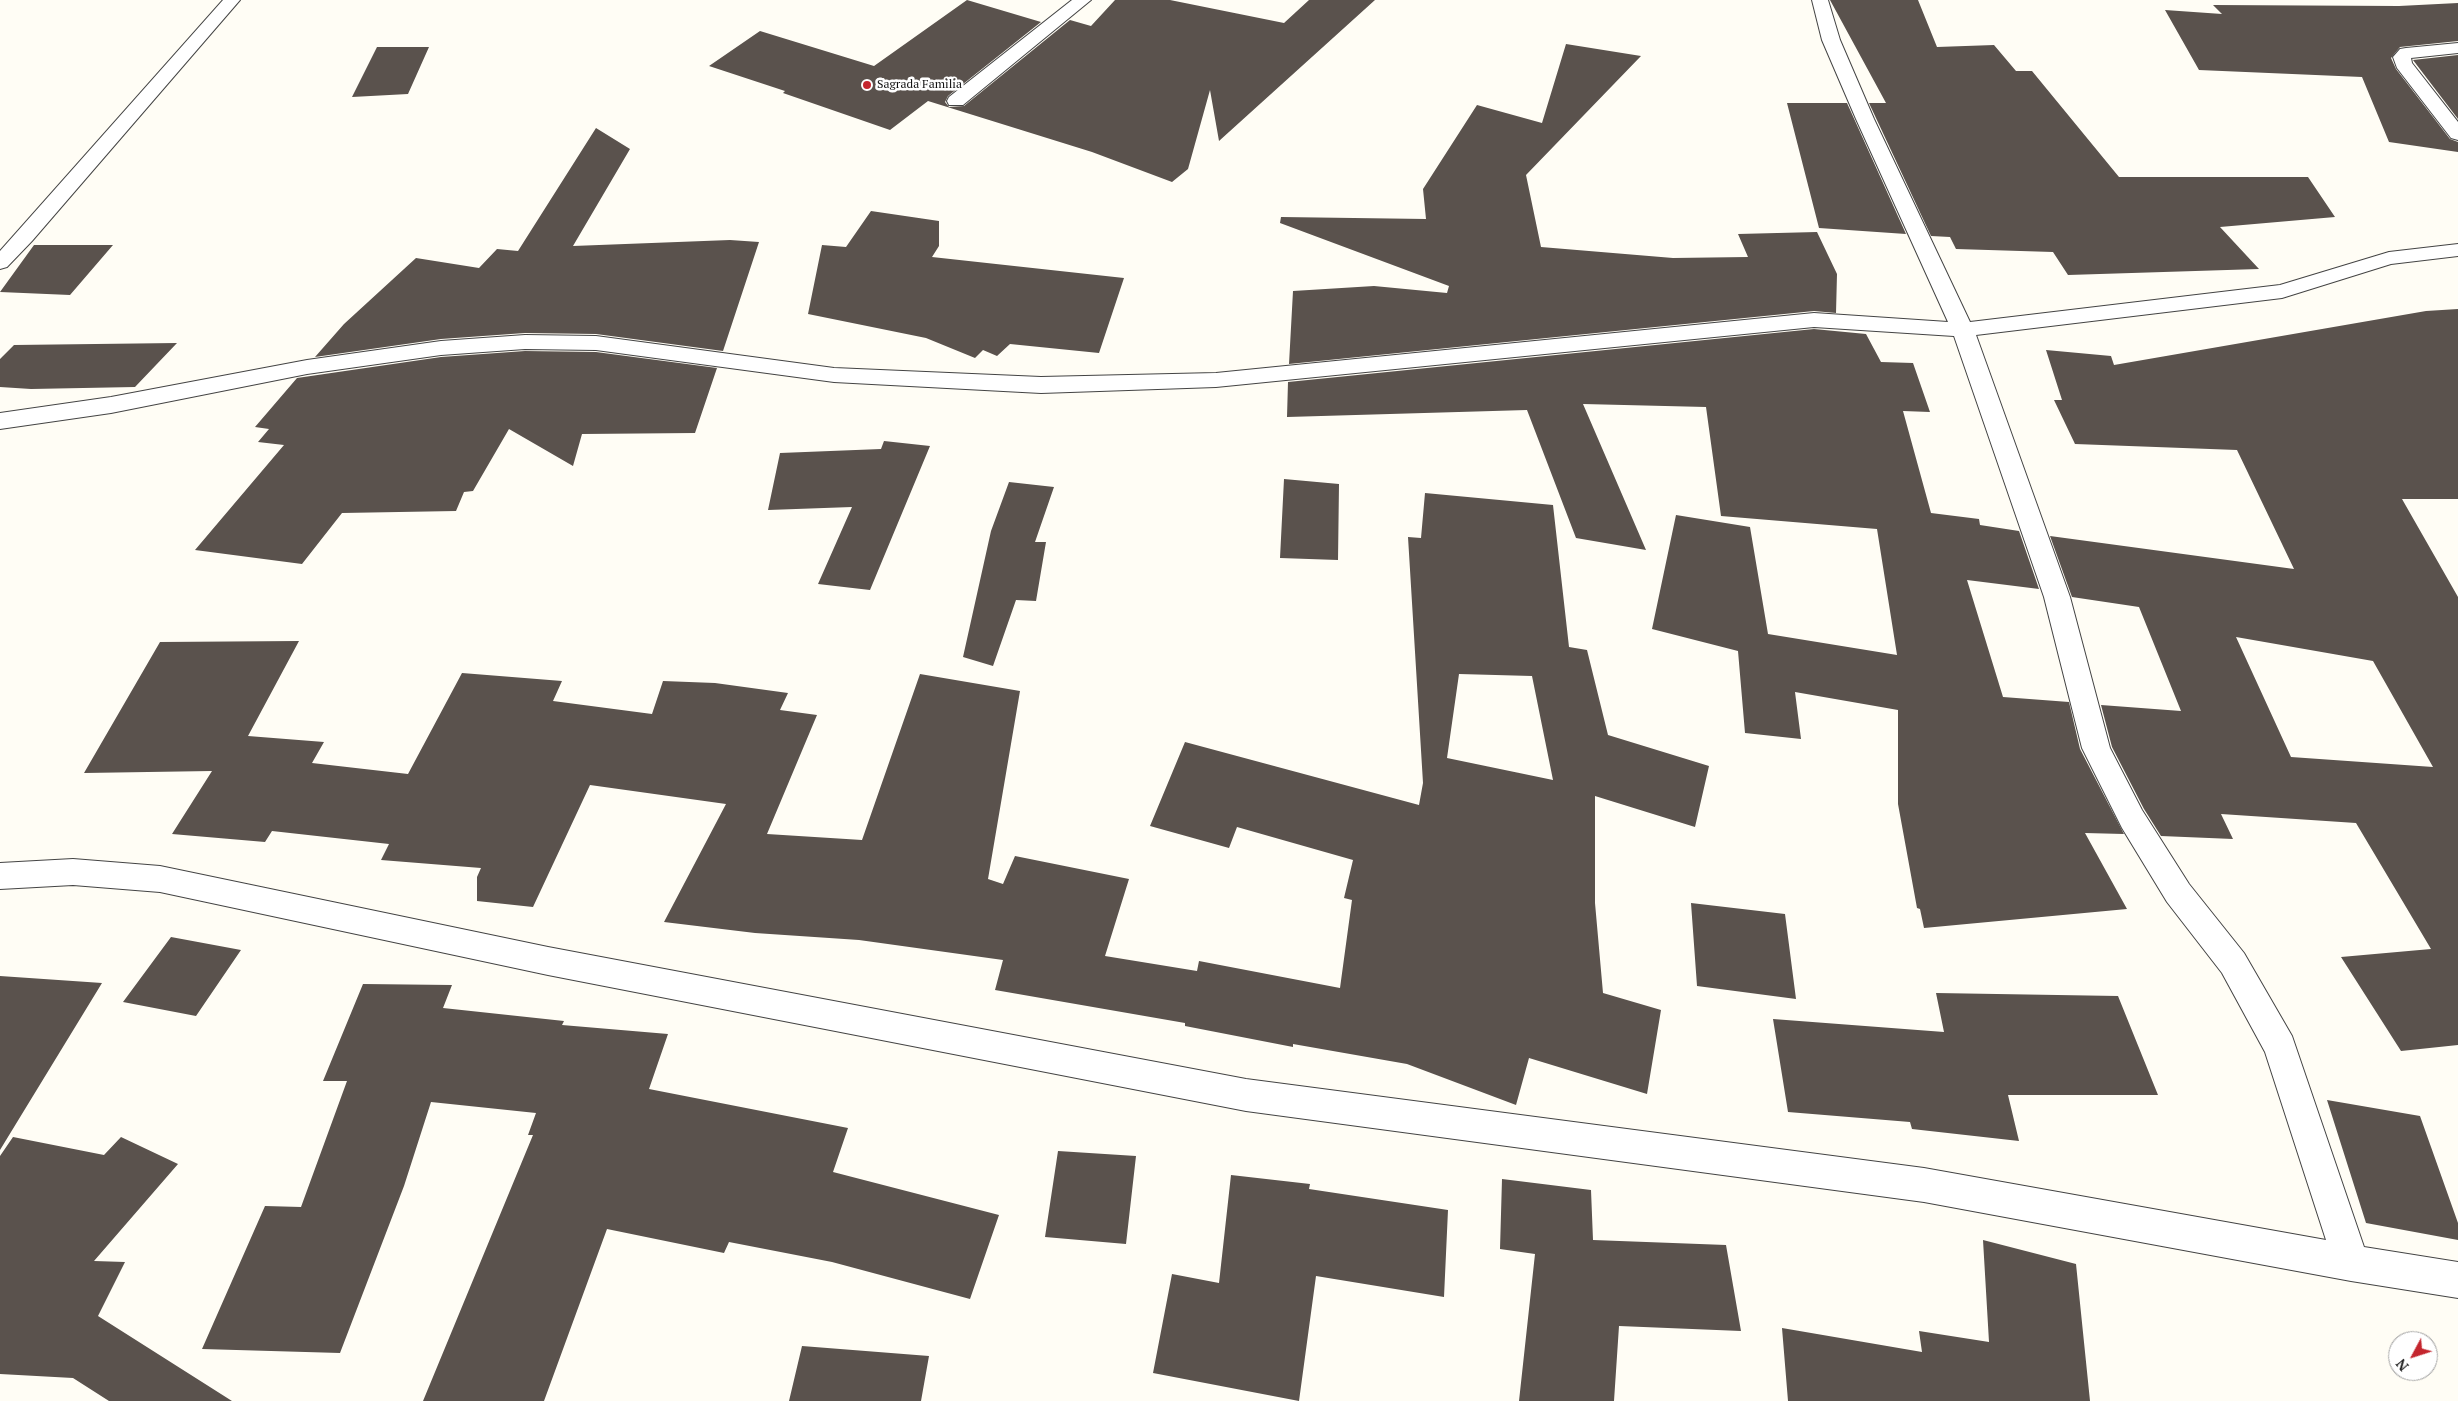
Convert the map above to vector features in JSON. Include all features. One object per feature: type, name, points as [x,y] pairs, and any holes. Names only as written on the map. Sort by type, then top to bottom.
[{"type":"street","points":[[0,263],[25,237],[232,0]]},
{"type":"street","points":[[956,101],[1083,0]]},
{"type":"street","points":[[1820,0],[1831,40],[1963,330],[2057,597],[2096,748],[2132,819],[2178,894],[2233,963],[2280,1047],[2351,1264]]},
{"type":"street","points":[[2458,48],[2406,53],[2402,57],[2403,64],[2458,134]]},
{"type":"street","points":[[0,236],[25,237]]},
{"type":"street","points":[[0,421],[111,405],[317,366],[441,348],[525,342],[596,343],[834,375],[1041,385],[1216,380],[1814,320],[1963,330],[2282,291],[2389,258],[2458,250]]},
{"type":"street","points":[[0,876],[73,872],[160,879],[548,961],[1246,1095],[1924,1185],[2351,1264],[2458,1280]]},
{"type":"building","points":[[967,0],[1041,22],[948,96],[945,102],[949,107],[964,106],[1070,20],[1091,26],[1115,0],[1170,0],[1284,23],[1309,0],[1375,0],[1219,141],[1210,90],[1188,169],[1172,182],[1092,152],[928,101],[890,130],[783,93],[785,91],[709,66],[760,31],[874,66]]},
{"type":"building","points":[[1830,0],[1918,0],[1937,47],[1994,45],[2016,71],[2032,71],[2119,177],[2308,177],[2335,217],[2220,227],[2259,269],[2068,275],[2053,252],[1956,249],[1950,237],[1931,236],[1869,103],[1886,103]]},
{"type":"building","points":[[2458,3],[2458,41],[2400,47],[2391,58],[2396,69],[2450,139],[2458,142],[2458,152],[2389,142],[2362,77],[2199,70],[2165,10],[2222,14],[2213,5],[2399,6]]},
{"type":"building","points":[[1566,44],[1641,56],[1526,175],[1541,247],[1673,258],[1748,257],[1738,234],[1817,232],[1837,274],[1836,313],[1814,311],[1289,364],[1293,291],[1374,286],[1447,293],[1449,286],[1280,223],[1281,217],[1426,219],[1423,189],[1477,105],[1542,123]]},
{"type":"building","points":[[377,47],[429,47],[408,94],[352,97]]},
{"type":"building","points":[[2458,55],[2458,119],[2413,60]]},
{"type":"building","points":[[1787,103],[1847,103],[1906,234],[1819,228]]},
{"type":"building","points":[[596,128],[630,149],[573,246],[730,240],[759,242],[723,351],[596,334],[525,333],[441,339],[315,357],[344,324],[416,258],[479,268],[497,249],[518,251]]},
{"type":"building","points":[[871,211],[939,221],[939,246],[932,257],[1124,278],[1099,353],[1010,344],[997,356],[983,350],[975,358],[926,338],[808,314],[822,245],[846,247]]},
{"type":"building","points":[[34,245],[113,245],[70,295],[0,292]]},
{"type":"building","points":[[2458,309],[2458,499],[2402,499],[2458,597],[2458,1045],[2401,1051],[2341,957],[2431,949],[2356,823],[2221,814],[2233,839],[2161,836],[2144,809],[2112,747],[2101,705],[2181,711],[2139,607],[2072,597],[2050,536],[2294,569],[2237,450],[2075,444],[2054,400],[2062,400],[2046,350],[2111,356],[2114,365],[2426,311]],"holes":[[[2236,637],[2373,661],[2433,767],[2291,757]]]},
{"type":"building","points":[[1814,329],[1866,334],[1881,362],[1913,363],[1930,412],[1903,411],[1931,513],[1979,519],[1980,525],[2019,531],[2039,589],[1967,580],[2003,697],[2069,702],[2080,749],[2124,834],[2085,833],[2127,909],[1924,928],[1920,909],[1917,908],[1898,804],[1898,710],[1795,692],[1801,739],[1745,733],[1738,651],[1652,629],[1676,515],[1750,527],[1768,634],[1897,655],[1877,529],[1721,516],[1706,407],[1583,404],[1646,550],[1576,538],[1527,410],[1287,417],[1288,382]]},
{"type":"building","points":[[177,343],[135,387],[31,389],[0,387],[0,359],[14,345]]},
{"type":"building","points":[[525,351],[596,352],[717,368],[695,433],[582,434],[573,466],[509,429],[473,491],[464,492],[456,511],[342,513],[302,564],[195,550],[284,445],[258,442],[269,429],[255,427],[297,378],[441,357]]},
{"type":"building","points":[[884,441],[930,446],[870,590],[818,584],[852,507],[768,510],[780,453],[881,449]]},
{"type":"building","points":[[1284,479],[1339,484],[1338,560],[1280,558]]},
{"type":"building","points":[[1009,482],[1054,487],[1035,542],[1046,542],[1036,601],[1016,600],[993,666],[963,657],[991,531]]},
{"type":"building","points":[[1425,493],[1553,505],[1569,647],[1587,650],[1608,735],[1709,766],[1695,827],[1595,796],[1595,903],[1603,993],[1661,1010],[1647,1094],[1529,1058],[1516,1105],[1407,1064],[1293,1044],[1293,1047],[1185,1026],[1185,1023],[995,990],[1003,960],[859,940],[755,933],[664,922],[726,804],[590,785],[533,907],[477,901],[477,877],[481,868],[381,860],[389,844],[272,831],[265,842],[172,834],[212,771],[84,773],[160,642],[299,641],[248,736],[324,742],[312,763],[408,774],[462,673],[562,681],[553,701],[652,714],[663,681],[715,683],[788,693],[780,710],[817,715],[767,834],[862,840],[920,674],[1020,691],[988,879],[1003,884],[1015,856],[1129,879],[1105,956],[1197,971],[1199,961],[1340,988],[1352,900],[1344,898],[1353,860],[1237,827],[1229,848],[1150,826],[1185,742],[1419,805],[1423,783],[1408,537],[1421,538]],"holes":[[[1459,674],[1532,676],[1553,780],[1447,758]]]},
{"type":"building","points":[[1691,903],[1785,914],[1796,999],[1697,986]]},
{"type":"building","points":[[171,937],[241,950],[196,1016],[123,1002]]},
{"type":"building","points":[[0,976],[102,983],[0,1150]]},
{"type":"building","points":[[363,984],[452,985],[443,1008],[564,1021],[562,1025],[668,1034],[649,1089],[848,1128],[833,1172],[999,1215],[970,1299],[832,1262],[729,1242],[724,1253],[607,1229],[544,1401],[423,1401],[533,1135],[528,1135],[536,1113],[431,1102],[404,1186],[340,1353],[202,1349],[265,1206],[301,1207],[347,1081],[323,1081]]},
{"type":"building","points":[[1936,993],[2118,996],[2158,1095],[2008,1095],[2019,1141],[1912,1129],[1910,1122],[1788,1112],[1773,1019],[1944,1032]]},
{"type":"building","points":[[2327,1100],[2420,1116],[2458,1223],[2458,1240],[2366,1223]]},
{"type":"building","points":[[13,1137],[104,1155],[121,1137],[178,1164],[94,1261],[125,1262],[98,1316],[232,1401],[109,1401],[73,1378],[0,1374],[0,1156]]},
{"type":"building","points":[[1058,1151],[1136,1156],[1126,1244],[1045,1237]]},
{"type":"building","points":[[1231,1175],[1310,1184],[1309,1189],[1448,1210],[1444,1297],[1316,1276],[1299,1401],[1153,1373],[1172,1274],[1219,1283]]},
{"type":"building","points":[[1502,1179],[1591,1190],[1593,1240],[1726,1245],[1741,1331],[1619,1326],[1614,1401],[1519,1401],[1535,1254],[1500,1249]]},
{"type":"building","points":[[1983,1240],[2076,1264],[2090,1401],[1788,1401],[1782,1328],[1922,1352],[1919,1331],[1989,1342]]},
{"type":"building","points":[[802,1346],[929,1356],[921,1401],[789,1401]]},
{"type":"place","name":"Sagrada Familia","points":[[867,85]]}]
